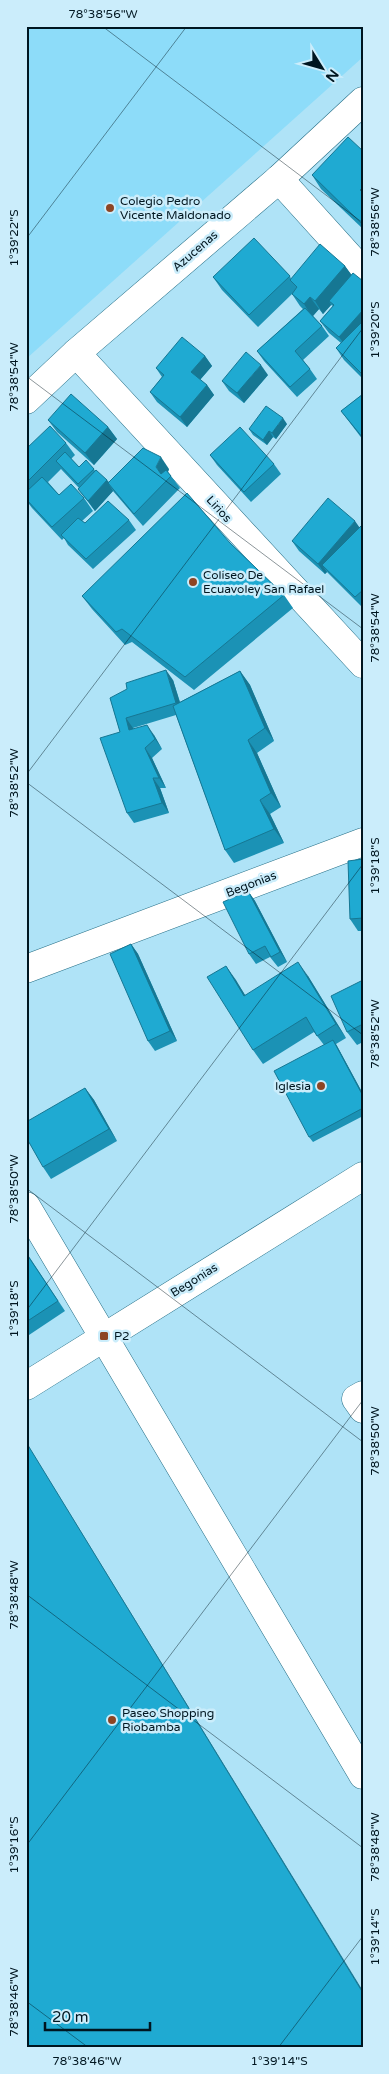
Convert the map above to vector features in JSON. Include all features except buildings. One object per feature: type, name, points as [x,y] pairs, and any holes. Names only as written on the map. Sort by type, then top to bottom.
[{"type":"street","name":"Azucenas","points":[[26,400],[76,353],[279,179],[363,101]]},
{"type":"street","points":[[279,179],[363,272]]},
{"type":"street","name":"Lirios","points":[[76,353],[363,664]]},
{"type":"street","name":"Begonias","points":[[26,969],[363,842]]},
{"type":"street","name":"Begonias","points":[[26,1386],[363,1176]]},
{"type":"street","points":[[26,1206],[363,1775]]},
{"type":"street","points":[[363,1395],[356,1399],[363,1409]]},
{"type":"shaded area","name":"Colegio Pedro Vicente Maldonado","points":[[26,26],[363,26],[363,57],[26,359]]},
{"type":"place","name":"Colegio Pedro Vicente Maldonado","points":[[110,208]]},
{"type":"place","name":"Coliseo De Ecuavoley San Rafael","points":[[193,582]]},
{"type":"place","name":"Iglesia","points":[[321,1086]]},
{"type":"place","name":"P2","points":[[104,1336]]},
{"type":"place","name":"Paseo Shopping Riobamba","points":[[112,1720]]}]
